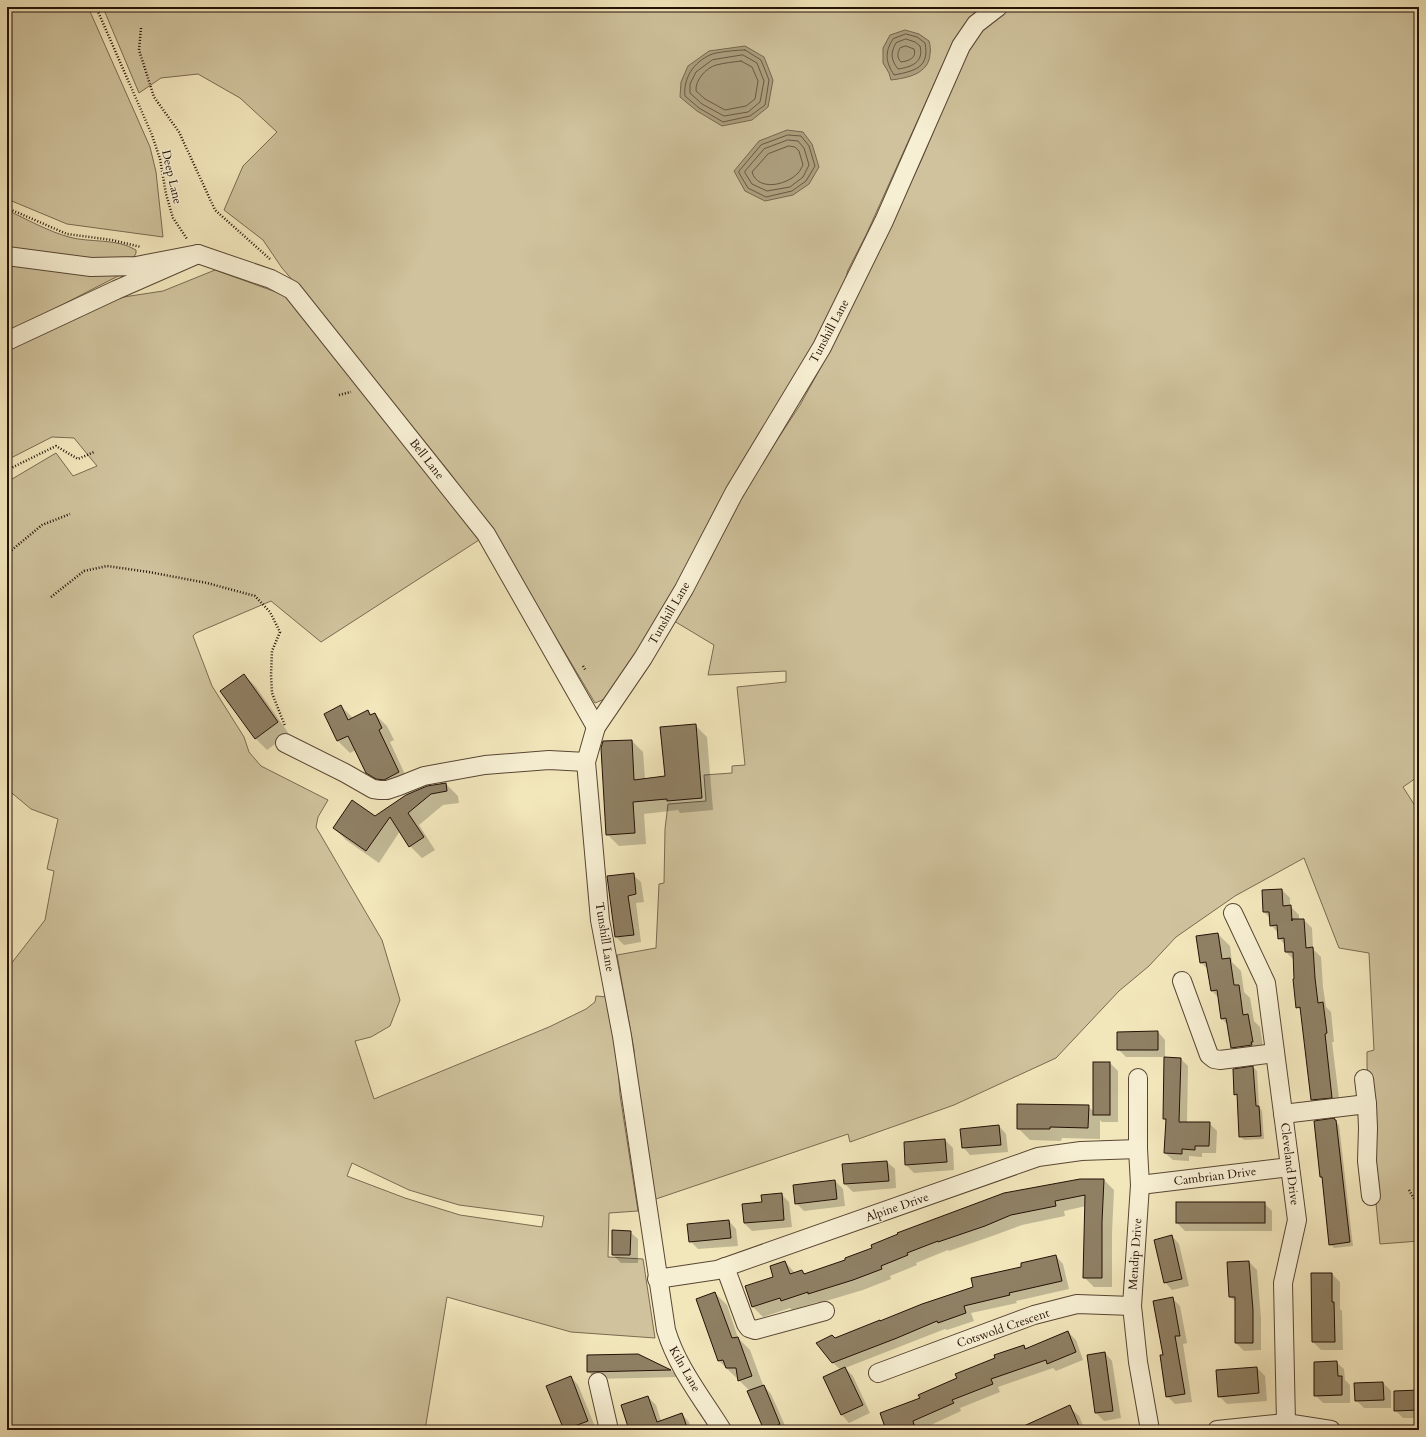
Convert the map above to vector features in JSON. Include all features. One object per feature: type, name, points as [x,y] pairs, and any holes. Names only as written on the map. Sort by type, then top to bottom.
[{"type":"street","name":"Tunshill Lane","points":[[657,1279],[622,1036],[600,920],[586,762],[596,727],[643,658],[684,588],[734,493],[822,348],[884,221],[961,46],[976,24],[998,7]]},
{"type":"street","points":[[7,256],[90,268],[136,266],[198,254]]},
{"type":"street","points":[[7,341],[109,293],[198,254]]},
{"type":"street","name":"Bell Lane","points":[[198,254],[271,279],[292,290],[486,534],[596,727]]},
{"type":"street","points":[[289,745],[373,789],[380,790],[387,790],[424,776],[485,765],[549,760],[586,762]]},
{"type":"street","name":"Cleveland Drive","points":[[1233,913],[1266,983],[1297,1220],[1283,1283],[1286,1423]]},
{"type":"street","points":[[1182,982],[1203,1041],[1209,1055],[1214,1059],[1220,1060],[1275,1053]]},
{"type":"street","name":"Mendip Drive","points":[[1138,1078],[1138,1149],[1140,1184],[1132,1306],[1138,1362],[1150,1430]]},
{"type":"street","points":[[1364,1079],[1368,1128],[1367,1161],[1371,1196]]},
{"type":"street","points":[[1283,1114],[1367,1104]]},
{"type":"street","name":"Alpine Drive","points":[[657,1279],[717,1270],[1038,1157],[1081,1151],[1138,1149]]},
{"type":"street","name":"Cambrian Drive","points":[[1140,1184],[1290,1167]]},
{"type":"street","points":[[725,1267],[746,1324],[749,1328],[755,1330],[825,1311]]},
{"type":"street","name":"Kiln Lane","points":[[657,1279],[666,1330],[671,1347],[722,1430]]},
{"type":"street","name":"Cotswold Crescent","points":[[878,1373],[1034,1315],[1077,1304],[1132,1306]]},
{"type":"street","points":[[598,1382],[609,1430]]},
{"type":"street","points":[[1217,1430],[1286,1423],[1331,1430]]},
{"type":"path","name":"Deep Lane","points":[[96,7],[152,135],[160,159],[166,194],[173,218],[198,254]]},
{"type":"path","points":[[140,28],[139,50],[154,97],[178,132],[215,210],[271,260],[278,271],[281,283]]},
{"type":"path","points":[[7,208],[67,234],[112,240],[143,247]]},
{"type":"path","points":[[7,470],[56,446],[78,459],[94,452]]},
{"type":"path","points":[[7,554],[42,524],[70,514]]},
{"type":"path","points":[[51,597],[84,571],[107,566],[207,583],[255,596],[270,612],[280,632],[272,651],[272,693],[289,745]]},
{"type":"path","points":[[1409,1190],[1419,1206]]},
{"type":"shaded area","points":[[7,7],[88,7],[150,147],[156,172],[163,237],[67,224],[7,199]]},
{"type":"shaded area","points":[[105,7],[985,7],[953,42],[866,235],[848,270],[839,303],[695,555],[628,668],[607,698],[595,703],[496,537],[450,473],[330,324],[282,268],[263,240],[224,210],[243,166],[277,132],[240,98],[198,74],[161,78],[139,93],[104,10]]},
{"type":"shaded area","points":[[1014,7],[1419,7],[1419,776],[1403,787],[1419,812],[1419,1241],[1380,1244],[1372,1163],[1375,1130],[1367,1067],[1367,1052],[1374,1050],[1369,953],[1339,948],[1304,858],[1235,896],[1176,937],[1149,966],[1119,991],[1056,1058],[954,1105],[850,1142],[848,1134],[653,1200],[635,1072],[634,1050],[617,955],[656,948],[659,884],[664,883],[665,829],[668,804],[706,801],[704,775],[732,773],[732,766],[745,765],[737,687],[786,682],[786,671],[708,675],[714,645],[674,621],[711,558],[729,517],[743,492],[800,405],[831,349],[921,161],[965,57],[981,29],[996,17]]},
{"type":"shaded area","points":[[7,210],[62,235],[77,239],[112,242],[129,246],[136,250],[136,253],[134,257],[103,260],[70,258],[7,250]]},
{"type":"shaded area","points":[[7,261],[126,272],[7,333]]},
{"type":"shaded area","points":[[215,270],[287,296],[479,540],[321,642],[271,601],[196,633],[193,636],[212,686],[244,737],[249,752],[261,766],[328,800],[318,817],[316,827],[382,940],[400,1000],[390,1026],[371,1037],[355,1041],[374,1099],[549,1027],[586,1009],[595,1002],[596,996],[608,997],[617,1050],[620,1095],[638,1211],[609,1213],[608,1257],[643,1259],[655,1338],[571,1332],[447,1297],[425,1430],[7,1430],[7,969],[45,920],[54,871],[47,869],[58,819],[31,809],[7,789],[7,482],[56,453],[73,476],[97,466],[74,438],[52,437],[7,460],[7,351],[117,298],[163,291]],"holes":[[[352,1163],[409,1190],[459,1205],[544,1216],[542,1227],[460,1215],[405,1198],[347,1176]]]},
{"type":"water","points":[[905,30],[919,34],[929,41],[929,61],[926,66],[916,74],[891,80],[883,63],[883,48],[890,35]]},
{"type":"water","points":[[745,46],[764,57],[773,80],[768,107],[752,120],[722,126],[697,111],[680,97],[681,82],[688,66],[709,51]]},
{"type":"water","points":[[787,130],[803,132],[812,144],[819,167],[809,184],[793,195],[765,201],[745,191],[734,171],[759,141]]},
{"type":"building","points":[[244,674],[278,722],[255,739],[220,691]]},
{"type":"building","points":[[341,705],[348,720],[368,710],[370,715],[375,713],[382,728],[379,730],[399,772],[384,780],[376,779],[366,773],[348,736],[337,741],[324,714]]},
{"type":"building","points":[[696,724],[702,798],[633,802],[635,833],[606,835],[601,748],[603,741],[632,740],[634,780],[665,776],[660,727]]},
{"type":"building","points":[[446,783],[447,791],[431,794],[408,813],[424,837],[409,847],[390,817],[366,851],[333,828],[352,800],[375,816],[406,795],[427,786]]},
{"type":"building","points":[[634,873],[636,894],[628,896],[634,935],[615,937],[607,876]]},
{"type":"building","points":[[1282,889],[1283,906],[1291,905],[1292,921],[1292,919],[1304,919],[1306,948],[1313,947],[1318,1003],[1323,1002],[1327,1033],[1325,1034],[1332,1098],[1311,1100],[1300,1007],[1296,1008],[1293,979],[1293,952],[1285,952],[1284,938],[1278,939],[1277,925],[1270,926],[1269,912],[1263,912],[1262,890]]},
{"type":"building","points":[[1218,933],[1222,959],[1230,958],[1234,985],[1239,985],[1243,1015],[1248,1014],[1253,1042],[1251,1042],[1252,1045],[1231,1048],[1226,1018],[1221,1019],[1217,990],[1211,991],[1206,962],[1200,963],[1196,936]]},
{"type":"building","points":[[1158,1031],[1158,1050],[1117,1050],[1117,1032]]},
{"type":"building","points":[[1164,1057],[1181,1058],[1179,1122],[1210,1122],[1209,1146],[1195,1146],[1195,1150],[1182,1149],[1182,1154],[1164,1153],[1166,1119],[1163,1119]]},
{"type":"building","points":[[1093,1062],[1110,1062],[1110,1115],[1093,1115]]},
{"type":"building","points":[[1253,1066],[1256,1106],[1259,1106],[1261,1136],[1239,1137],[1237,1094],[1234,1095],[1233,1069]]},
{"type":"building","points":[[1017,1104],[1089,1105],[1088,1128],[1050,1127],[1050,1129],[1017,1129]]},
{"type":"building","points":[[1334,1118],[1336,1120],[1350,1242],[1329,1245],[1322,1177],[1320,1177],[1314,1121]]},
{"type":"building","points":[[999,1125],[1001,1145],[962,1148],[960,1129]]},
{"type":"building","points":[[945,1139],[947,1162],[905,1165],[904,1142]]},
{"type":"building","points":[[887,1161],[889,1181],[844,1184],[842,1164]]},
{"type":"building","points":[[1080,1179],[1104,1179],[1102,1278],[1083,1278],[1085,1195],[1055,1201],[1056,1206],[1011,1215],[985,1226],[938,1241],[907,1253],[908,1255],[881,1266],[882,1269],[853,1280],[808,1294],[808,1292],[781,1301],[780,1298],[752,1307],[745,1286],[773,1277],[770,1266],[785,1261],[790,1274],[802,1270],[804,1274],[845,1260],[845,1258],[872,1248],[871,1245],[898,1234],[897,1233],[1004,1193]]},
{"type":"building","points":[[835,1180],[837,1199],[795,1204],[793,1185]]},
{"type":"building","points":[[782,1193],[784,1220],[744,1223],[742,1204],[762,1202],[761,1195]]},
{"type":"building","points":[[1176,1202],[1265,1202],[1265,1223],[1176,1223]]},
{"type":"building","points":[[729,1220],[731,1238],[689,1242],[687,1224]]},
{"type":"building","points":[[612,1230],[631,1231],[630,1255],[612,1255]]},
{"type":"building","points":[[1172,1235],[1182,1279],[1164,1283],[1154,1240]]},
{"type":"building","points":[[1056,1255],[1062,1281],[1009,1293],[1010,1295],[964,1306],[966,1313],[938,1323],[937,1321],[832,1363],[816,1343],[832,1335],[835,1338],[922,1304],[973,1287],[971,1278],[1021,1267],[1021,1263]]},
{"type":"building","points":[[1249,1261],[1253,1310],[1253,1343],[1235,1343],[1235,1297],[1229,1297],[1227,1262]]},
{"type":"building","points":[[1311,1273],[1332,1273],[1332,1302],[1334,1302],[1335,1342],[1312,1342]]},
{"type":"building","points":[[715,1292],[732,1338],[738,1337],[752,1376],[738,1381],[736,1368],[726,1368],[723,1360],[718,1361],[696,1299]]},
{"type":"building","points":[[1173,1297],[1180,1336],[1175,1336],[1185,1394],[1166,1397],[1160,1355],[1163,1355],[1153,1301]]},
{"type":"building","points":[[1068,1331],[1076,1352],[1047,1364],[1046,1360],[991,1379],[993,1384],[952,1400],[954,1403],[913,1421],[914,1425],[899,1430],[886,1430],[880,1413],[920,1398],[918,1395],[957,1378],[955,1374],[995,1358],[994,1355],[1024,1345],[1025,1349]]},
{"type":"building","points":[[1105,1352],[1113,1411],[1095,1413],[1087,1355]]},
{"type":"building","points":[[638,1354],[671,1370],[587,1372],[587,1355]]},
{"type":"building","points":[[1337,1361],[1338,1376],[1342,1376],[1342,1395],[1314,1396],[1314,1362]]},
{"type":"building","points":[[845,1367],[863,1405],[841,1415],[823,1377]]},
{"type":"building","points":[[1257,1367],[1259,1393],[1218,1397],[1216,1370]]},
{"type":"building","points":[[571,1376],[588,1421],[564,1430],[546,1386]]},
{"type":"building","points":[[1383,1382],[1384,1400],[1355,1401],[1354,1383]]},
{"type":"building","points":[[764,1385],[780,1424],[767,1430],[764,1430],[747,1391]]},
{"type":"building","points":[[1419,1390],[1419,1410],[1394,1411],[1394,1391]]},
{"type":"building","points":[[648,1396],[657,1422],[682,1413],[688,1430],[629,1430],[621,1405]]},
{"type":"building","points":[[1070,1405],[1079,1426],[1070,1430],[1015,1430]]}]
